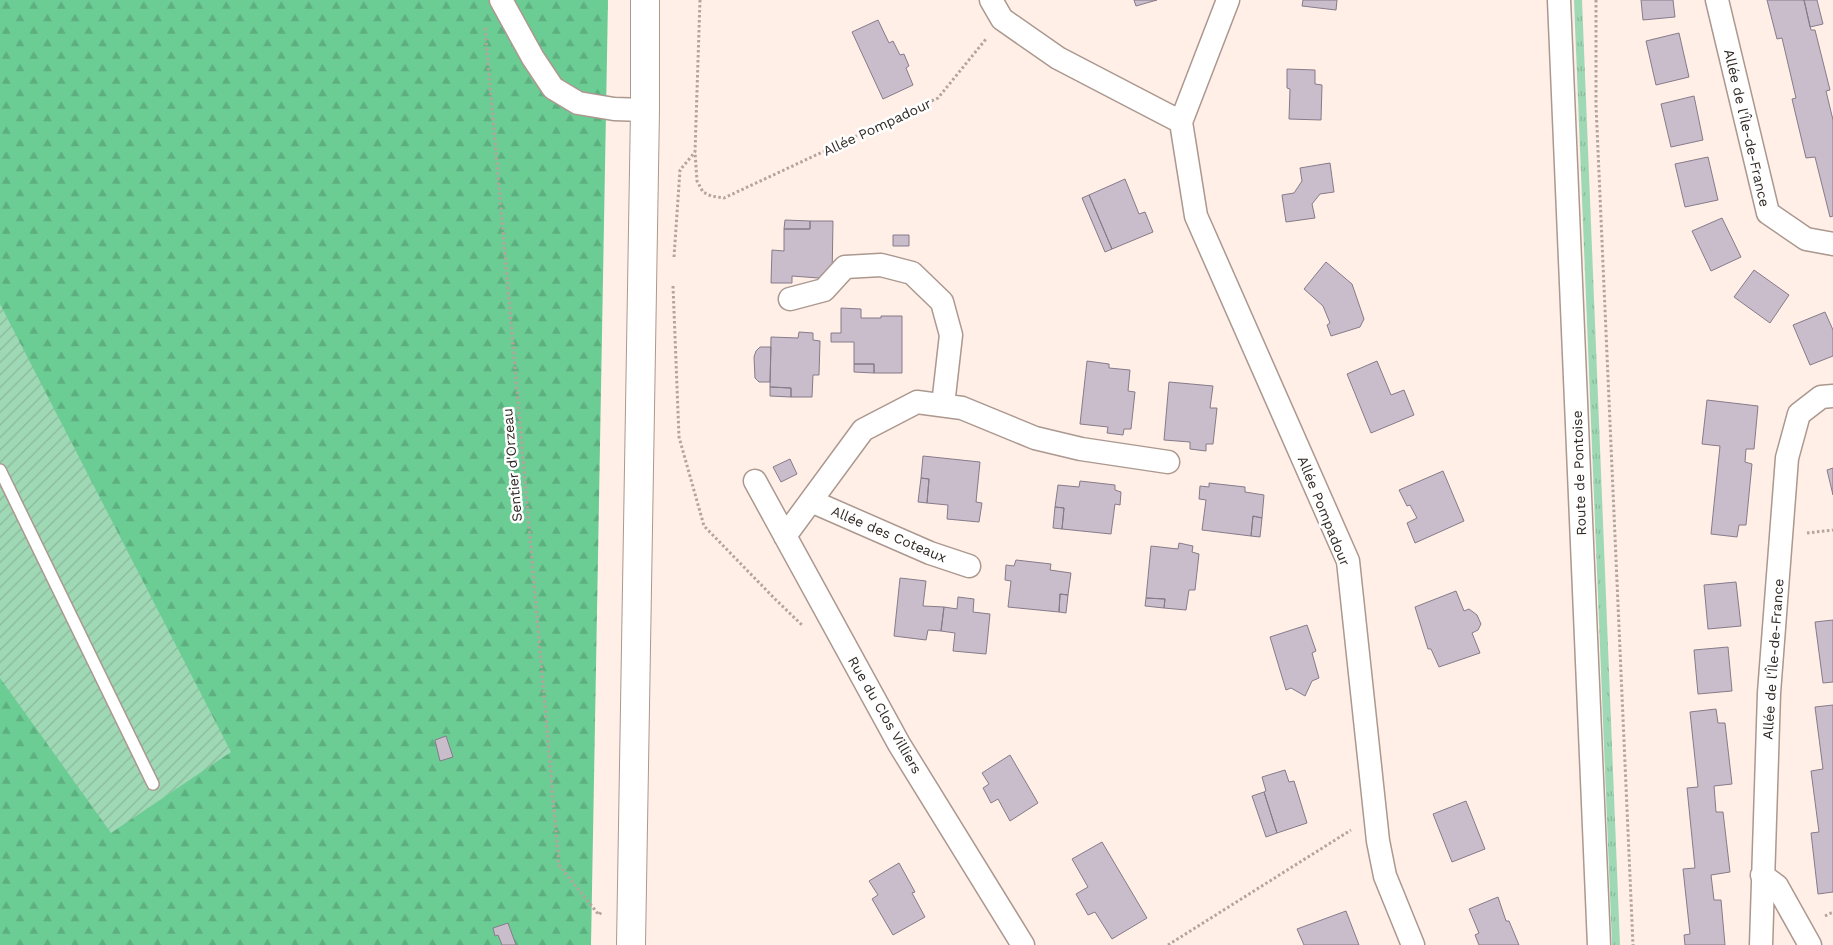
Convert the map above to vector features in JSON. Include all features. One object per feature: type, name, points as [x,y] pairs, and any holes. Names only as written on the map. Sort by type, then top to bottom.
[{"type":"main road","points":[[631,945],[645,110],[645,0]]},
{"type":"street","points":[[501,0],[533,58],[553,88],[578,103],[614,109],[645,110]]},
{"type":"street","name":"Route de Pontoise","points":[[1559,0],[1599,945]]},
{"type":"street","name":"Allée de l'Île-de-France","points":[[1717,0],[1768,214],[1806,239],[1833,244]]},
{"type":"street","points":[[996,9],[1058,58],[1181,122],[1226,3]]},
{"type":"street","name":"Allée Pompadour","points":[[1181,122],[1196,216],[1348,561],[1376,824],[1384,876],[1414,945]]},
{"type":"street","points":[[790,299],[824,290],[845,266],[882,265],[912,273],[942,302],[951,335],[943,406]]},
{"type":"street","name":"Allée de l'Île-de-France","points":[[1761,945],[1769,693],[1787,458],[1800,414],[1822,397],[1833,396]]},
{"type":"street","points":[[785,536],[863,430],[917,402],[962,408],[1035,438],[1081,449],[1168,462]]},
{"type":"street","name":"Rue du Clos Villiers","points":[[755,481],[900,744],[1023,945]]},
{"type":"street","name":"Allée des Coteaux","points":[[811,501],[930,554],[969,566]]},
{"type":"street","points":[[1762,875],[1777,886],[1810,945]]},
{"type":"lane","points":[[0,470],[153,784]]},
{"type":"path","points":[[673,263],[680,170],[695,152],[700,0]]},
{"type":"path","points":[[1596,0],[1596,115],[1633,945]]},
{"type":"path","name":"Allée Pompadour","points":[[695,152],[697,181],[703,192],[710,196],[724,198],[938,98],[996,9]]},
{"type":"path","name":"Sentier d'Orzeau","points":[[485,25],[559,865],[599,915]]},
{"type":"path","points":[[673,282],[679,437],[704,526],[775,600],[804,626]]},
{"type":"path","points":[[1168,945],[1348,830],[1376,824]]},
{"type":"green space","points":[[0,0],[608,0],[591,945],[0,945]]},
{"type":"green space","points":[[1574,0],[1582,0],[1620,945],[1612,945]]},
{"type":"green space","points":[[0,304],[231,752],[111,833],[0,678]]},
{"type":"building","points":[[1134,0],[1157,0],[1136,6]]},
{"type":"building","points":[[1303,0],[1337,0],[1336,10],[1302,6]]},
{"type":"building","points":[[1641,0],[1673,0],[1675,17],[1643,20]]},
{"type":"building","points":[[1767,0],[1804,0],[1811,30],[1815,30],[1830,90],[1826,91],[1833,120],[1833,216],[1830,217],[1815,157],[1806,158],[1792,99],[1796,98],[1782,38],[1777,39]]},
{"type":"building","points":[[1804,0],[1817,0],[1823,24],[1810,27]]},
{"type":"building","points":[[878,20],[889,43],[893,41],[900,55],[904,54],[909,66],[906,68],[913,85],[883,99],[852,32]]},
{"type":"building","points":[[1679,33],[1689,77],[1656,85],[1646,41]]},
{"type":"building","points":[[1287,69],[1315,70],[1315,84],[1322,85],[1321,120],[1289,119],[1290,89],[1287,88]]},
{"type":"building","points":[[1694,96],[1703,140],[1671,147],[1661,104]]},
{"type":"building","points":[[1708,157],[1718,200],[1685,207],[1675,164]]},
{"type":"building","points":[[1330,163],[1334,192],[1320,194],[1312,204],[1315,218],[1286,222],[1282,195],[1294,193],[1302,181],[1300,168]]},
{"type":"building","points":[[1125,179],[1139,214],[1145,212],[1153,232],[1112,249],[1089,195]]},
{"type":"building","points":[[1089,195],[1112,249],[1105,252],[1082,198]]},
{"type":"building","points":[[1722,218],[1741,257],[1711,271],[1692,231]]},
{"type":"building","points":[[785,220],[810,221],[810,229],[784,229]]},
{"type":"building","points":[[810,221],[833,221],[832,279],[792,276],[792,283],[771,283],[772,250],[784,251],[784,229],[810,229]]},
{"type":"building","points":[[893,235],[909,235],[909,246],[893,246]]},
{"type":"building","points":[[1326,262],[1352,284],[1364,319],[1360,327],[1331,336],[1327,325],[1330,323],[1323,306],[1304,289]]},
{"type":"building","points":[[1754,270],[1789,295],[1770,323],[1734,297]]},
{"type":"building","points":[[841,308],[861,309],[861,318],[902,316],[902,373],[874,373],[874,364],[854,364],[854,342],[831,342],[831,333],[841,333]]},
{"type":"building","points":[[1825,312],[1833,330],[1833,356],[1810,365],[1793,325]]},
{"type":"building","points":[[799,332],[813,333],[813,340],[820,341],[819,375],[813,375],[812,397],[791,397],[791,388],[770,387],[771,337],[798,338]]},
{"type":"building","points":[[760,347],[771,347],[770,382],[759,382],[755,378],[754,357]]},
{"type":"building","points":[[1087,361],[1109,364],[1109,368],[1130,370],[1128,391],[1135,392],[1131,429],[1124,429],[1123,435],[1107,433],[1108,427],[1080,424]]},
{"type":"building","points":[[1377,361],[1391,395],[1404,390],[1414,415],[1371,433],[1347,374]]},
{"type":"building","points":[[854,364],[874,364],[874,373],[854,372]]},
{"type":"building","points":[[1169,382],[1213,386],[1210,408],[1217,408],[1213,444],[1206,444],[1206,451],[1190,449],[1190,442],[1164,440]]},
{"type":"building","points":[[770,387],[791,388],[791,397],[770,396]]},
{"type":"building","points":[[1707,400],[1758,406],[1754,449],[1746,449],[1745,462],[1752,464],[1746,525],[1739,525],[1737,537],[1711,534],[1720,446],[1702,444]]},
{"type":"building","points":[[923,456],[980,462],[976,502],[982,503],[979,522],[947,519],[948,505],[927,503],[929,479],[921,478]]},
{"type":"building","points":[[790,459],[797,474],[781,482],[773,467]]},
{"type":"building","points":[[1833,468],[1833,495],[1827,470]]},
{"type":"building","points":[[1443,471],[1464,521],[1415,543],[1407,523],[1417,518],[1410,505],[1407,506],[1399,490]]},
{"type":"building","points":[[921,478],[929,479],[927,503],[918,502]]},
{"type":"building","points":[[1080,481],[1115,485],[1115,490],[1121,492],[1120,505],[1115,504],[1111,534],[1062,529],[1064,508],[1055,507],[1058,485],[1079,487]]},
{"type":"building","points":[[1209,483],[1245,487],[1245,492],[1264,495],[1262,518],[1253,516],[1251,536],[1202,530],[1206,500],[1199,499],[1200,486],[1209,487]]},
{"type":"building","points":[[1055,507],[1064,508],[1062,529],[1053,528]]},
{"type":"building","points":[[1253,516],[1262,518],[1260,537],[1251,536]]},
{"type":"building","points":[[1179,543],[1193,546],[1192,552],[1199,554],[1195,590],[1189,590],[1186,610],[1164,608],[1165,599],[1146,598],[1151,546],[1178,549]]},
{"type":"building","points":[[1016,560],[1051,564],[1050,570],[1071,573],[1068,595],[1060,594],[1059,612],[1008,607],[1011,581],[1005,580],[1006,565],[1014,566]]},
{"type":"building","points":[[900,578],[926,581],[923,606],[944,607],[941,631],[928,630],[926,640],[894,636]]},
{"type":"building","points":[[1736,582],[1741,626],[1708,629],[1704,585]]},
{"type":"building","points":[[1456,591],[1464,611],[1469,609],[1477,615],[1481,624],[1478,630],[1472,633],[1480,653],[1439,667],[1431,649],[1428,649],[1415,607]]},
{"type":"building","points":[[1060,594],[1068,595],[1066,613],[1059,612]]},
{"type":"building","points":[[958,597],[974,599],[973,612],[990,614],[986,654],[953,651],[955,633],[941,631],[944,607],[957,609]]},
{"type":"building","points":[[1146,598],[1165,599],[1164,608],[1145,606]]},
{"type":"building","points":[[1833,620],[1833,682],[1823,683],[1815,622]]},
{"type":"building","points":[[1307,625],[1316,651],[1312,653],[1319,678],[1312,681],[1305,696],[1291,688],[1286,690],[1270,637]]},
{"type":"building","points":[[1728,647],[1732,691],[1698,694],[1694,650]]},
{"type":"building","points":[[1833,705],[1833,892],[1818,894],[1811,833],[1819,832],[1811,771],[1823,769],[1815,707]]},
{"type":"building","points":[[1716,709],[1718,723],[1725,723],[1732,784],[1714,786],[1716,812],[1723,812],[1730,872],[1711,875],[1714,900],[1721,900],[1725,945],[1685,945],[1684,935],[1690,934],[1683,869],[1695,868],[1687,788],[1698,787],[1690,712]]},
{"type":"building","points":[[446,736],[453,757],[440,761],[435,740]]},
{"type":"building","points":[[1010,755],[1038,803],[1010,821],[998,799],[991,803],[983,788],[989,784],[982,773]]},
{"type":"building","points":[[1285,770],[1289,782],[1294,781],[1307,823],[1277,833],[1264,792],[1266,791],[1262,777]]},
{"type":"building","points":[[1264,792],[1277,833],[1266,837],[1252,796]]},
{"type":"building","points":[[1466,801],[1485,849],[1452,862],[1433,814]]},
{"type":"building","points":[[1102,842],[1147,918],[1112,939],[1095,912],[1088,915],[1076,894],[1088,887],[1072,859]]},
{"type":"building","points":[[899,863],[915,892],[912,893],[925,917],[893,935],[872,899],[878,895],[869,881]]},
{"type":"building","points":[[1498,897],[1506,921],[1509,921],[1519,945],[1479,945],[1475,935],[1479,933],[1469,909]]},
{"type":"building","points":[[1346,911],[1359,945],[1304,945],[1297,929]]},
{"type":"building","points":[[508,923],[516,945],[502,945],[498,935],[495,936],[493,928]]}]
